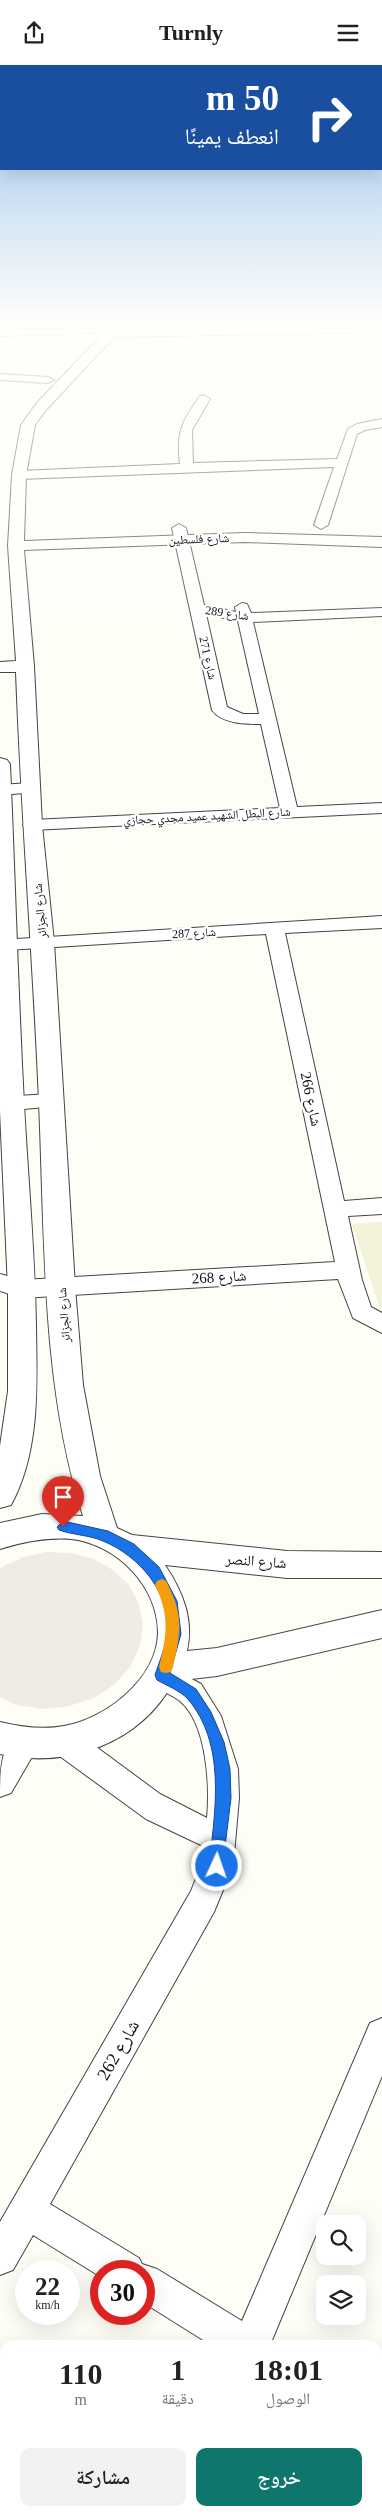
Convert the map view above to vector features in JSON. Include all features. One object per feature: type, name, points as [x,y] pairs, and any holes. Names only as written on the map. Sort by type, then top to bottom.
[{"type":"street","name":"شارع الجزائر","points":[[25,434],[19,475],[17,539],[30,745],[32,825],[43,942],[50,1101],[69,1385],[85,1476],[117,1541]]},
{"type":"street","points":[[183,434],[187,467]]},
{"type":"street","points":[[321,525],[351,434]]},
{"type":"street","points":[[19,475],[187,467],[341,463]]},
{"type":"street","name":"شارع فلسطين","points":[[17,539],[180,534],[321,525],[382,530]]},
{"type":"street","name":"شارع فلسطين","points":[[180,534],[382,542]]},
{"type":"street","name":"شارع 271","points":[[180,534],[220,710],[240,719],[268,719]]},
{"type":"street","name":"شارع 289","points":[[243,612],[382,600]]},
{"type":"street","name":"شارع 289","points":[[197,609],[243,612],[382,612]]},
{"type":"street","points":[[243,612],[290,813]]},
{"type":"street","points":[[0,667],[25,666]]},
{"type":"street","points":[[0,748],[30,745]]},
{"type":"street","points":[[0,763],[2,878],[6,944],[6,1104],[11,1286],[23,1391],[17,1438],[5,1487],[0,1496]]},
{"type":"street","points":[[0,790],[30,788]]},
{"type":"street","name":"شارع البطل الشهيد عميد مجدي حجازي","points":[[32,825],[382,808]]},
{"type":"street","name":"شارع 287","points":[[6,944],[382,922]]},
{"type":"street","name":"شارع 266","points":[[274,928],[348,1270]]},
{"type":"street","points":[[6,1104],[50,1101]]},
{"type":"street","points":[[334,1209],[382,1206]]},
{"type":"street","points":[[348,1270],[361,1312],[382,1324]]},
{"type":"street","name":"شارع 268","points":[[11,1286],[61,1287],[348,1270]]},
{"type":"street","name":"شارع النصر","points":[[0,1536],[21,1529],[49,1525],[77,1528],[117,1541],[234,1560],[338,1568],[382,1565]]},
{"type":"street","points":[[0,1783],[12,1741],[65,1741],[105,1729],[138,1705],[164,1672],[174,1634],[170,1601],[154,1571],[117,1541]]},
{"type":"street","points":[[164,1672],[382,1624]]},
{"type":"street","name":"شارع 262","points":[[0,2257],[203,1901],[217,1866],[218,1837],[224,1798],[223,1769],[216,1742],[206,1716],[191,1693],[164,1672]]},
{"type":"street","points":[[65,1741],[95,1760],[150,1804],[186,1824],[218,1837]]},
{"type":"street","points":[[252,2340],[382,2035]]},
{"type":"street","points":[[27,2211],[108,2260]]},
{"type":"street","points":[[155,2289],[238,2340]]},
{"type":"green space","points":[[382,1222],[382,1308],[380,1308],[352,1224]]},
{"type":"shaded area","points":[[47,1552],[71,1553],[94,1559],[113,1570],[129,1585],[139,1604],[143,1625],[140,1646],[130,1667],[115,1684],[94,1698],[69,1706],[43,1709],[17,1705],[0,1697],[0,1568],[23,1557]]},
{"type":"slow traffic","points":[[162,1585],[170,1601],[174,1634],[166,1667]]},
{"type":"route","points":[[63,1527],[77,1528],[104,1535],[130,1548],[154,1571],[170,1601],[174,1634],[166,1668],[162,1675],[191,1693],[206,1716],[216,1742],[223,1769],[224,1798],[218,1837],[217,1866]]}]
